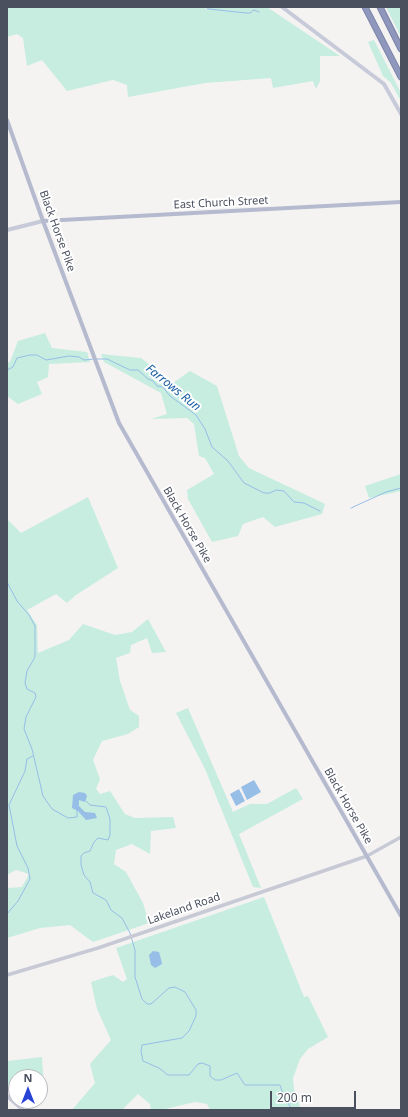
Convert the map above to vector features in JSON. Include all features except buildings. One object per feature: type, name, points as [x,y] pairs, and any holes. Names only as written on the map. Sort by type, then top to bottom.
[{"type":"highway","points":[[365,7],[401,77]]},
{"type":"highway","points":[[380,7],[401,48]]},
{"type":"main road","points":[[282,7],[384,84],[401,114]]},
{"type":"main road","name":"Black Horse Pike","points":[[7,120],[43,221],[125,435],[401,916]]},
{"type":"main road","name":"East Church Street","points":[[43,221],[401,202]]},
{"type":"main road","points":[[7,230],[43,221]]},
{"type":"main road","points":[[7,1096],[23,1110]]},
{"type":"street","name":"Lakeland Road","points":[[7,975],[98,948],[367,856],[401,837]]},
{"type":"green space","points":[[7,7],[202,7],[206,9],[214,7],[267,7],[340,56],[320,56],[320,81],[316,89],[313,81],[273,88],[271,78],[205,83],[128,97],[127,85],[113,80],[67,91],[42,60],[27,66],[23,38],[17,34],[7,37]]},
{"type":"green space","points":[[386,7],[401,7],[401,37]]},
{"type":"green space","points":[[374,40],[401,93],[401,101],[391,83],[383,76],[368,42]]},
{"type":"green space","points":[[45,333],[52,348],[87,352],[90,362],[49,364],[48,377],[37,382],[42,394],[18,404],[7,396],[7,363],[10,362],[18,341]]},
{"type":"green space","points":[[101,354],[141,358],[173,383],[190,371],[217,386],[239,456],[249,468],[325,504],[322,514],[275,527],[263,517],[243,524],[238,536],[212,542],[188,499],[187,490],[214,474],[205,458],[199,456],[194,424],[187,418],[151,419],[167,414],[161,393],[104,362]]},
{"type":"green space","points":[[401,474],[401,491],[369,498],[365,486]]},
{"type":"green space","points":[[88,497],[118,568],[76,595],[67,603],[56,594],[27,610],[37,625],[38,653],[69,640],[83,624],[115,635],[132,632],[148,619],[166,652],[152,653],[147,638],[131,645],[130,653],[116,658],[120,681],[130,710],[139,716],[139,727],[128,734],[102,741],[93,760],[100,779],[96,789],[100,794],[110,791],[125,814],[135,818],[173,817],[176,828],[151,831],[150,854],[132,844],[116,850],[114,864],[126,872],[143,903],[149,923],[93,942],[70,925],[40,928],[7,938],[7,888],[22,887],[29,874],[16,870],[7,875],[7,519],[21,533]]},
{"type":"green space","points":[[188,708],[233,812],[250,804],[267,804],[296,788],[303,799],[239,834],[261,888],[253,887],[205,769],[176,713]]},
{"type":"green space","points":[[264,897],[304,997],[308,996],[328,1037],[308,1049],[300,1059],[293,1078],[294,1089],[301,1110],[210,1110],[207,1104],[195,1102],[161,1110],[151,1110],[150,1104],[138,1094],[122,1110],[72,1110],[95,1083],[90,1064],[111,1040],[97,1009],[91,982],[113,975],[123,982],[127,979],[116,948]]},
{"type":"green space","points":[[42,1057],[43,1069],[8,1069],[8,1088],[7,1087],[8,1061]]},
{"type":"water","points":[[254,780],[261,792],[247,800],[241,787]]},
{"type":"water","points":[[239,789],[245,801],[236,806],[230,794]]},
{"type":"water","points":[[79,792],[85,793],[87,796],[85,802],[79,800],[79,806],[85,812],[95,813],[97,818],[86,820],[78,811],[72,808],[73,795]]},
{"type":"water","points":[[153,951],[159,952],[162,964],[155,968],[151,965],[149,955]]},
{"type":"waterway","points":[[184,7],[189,7]]},
{"type":"waterway","points":[[205,7],[209,9],[246,13],[250,13],[254,10],[259,12]]},
{"type":"waterway","name":"Farrows Run","points":[[7,370],[13,367],[17,358],[30,355],[37,355],[46,360],[69,356],[79,357],[84,360],[94,359]]},
{"type":"waterway","name":"Farrows Run","points":[[97,359],[107,359],[130,370],[138,370],[148,379],[153,381],[157,386],[163,387],[170,396],[196,415],[205,429],[212,447],[228,461],[244,483],[264,493],[270,493],[276,490],[284,491],[294,502],[304,503],[320,511]]},
{"type":"waterway","name":"Farrows Run","points":[[351,508],[386,492],[401,488]]},
{"type":"waterway","points":[[7,582],[17,601],[29,615],[35,626],[35,657],[27,671],[25,683],[27,689],[35,693],[36,697],[26,717],[24,729],[32,749],[43,796],[52,809],[68,818],[77,817],[77,809]]},
{"type":"waterway","points":[[7,914],[18,901],[30,879],[28,868],[17,846],[9,805],[25,771],[27,759],[33,756]]},
{"type":"waterway","points":[[86,801],[90,805],[106,807],[110,819],[110,835],[108,840],[98,838],[94,842],[90,851],[81,856],[81,865],[84,875],[90,882],[93,893],[106,900],[111,910],[122,918],[130,933],[135,950],[135,977],[142,999],[147,1004],[151,1004],[169,988],[175,987],[185,992],[196,1010],[196,1016],[189,1031],[182,1038],[142,1045],[141,1051],[143,1061],[159,1068],[168,1075],[189,1075],[198,1064],[202,1063],[210,1066],[210,1076],[215,1080],[221,1080],[237,1073],[245,1085],[280,1085],[282,1091],[280,1101],[288,1103],[292,1110]]}]
